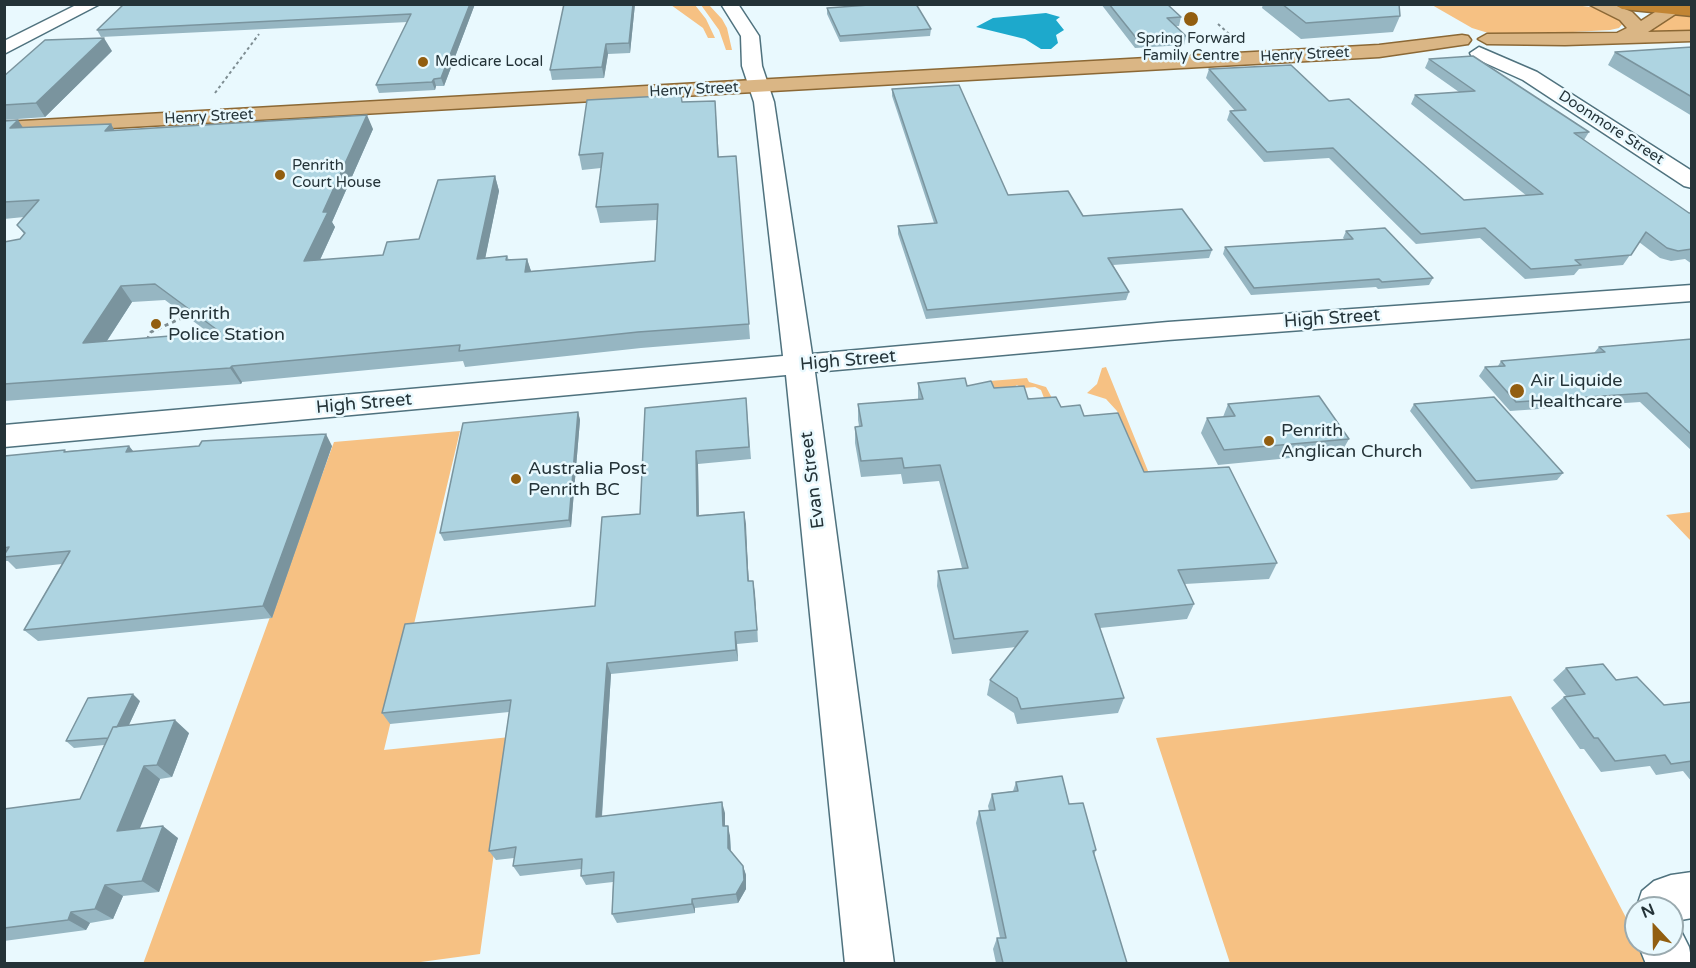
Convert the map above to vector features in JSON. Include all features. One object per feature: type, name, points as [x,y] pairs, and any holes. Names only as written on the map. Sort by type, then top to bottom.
[{"type":"highway","points":[[1622,4],[1692,11]]},
{"type":"main road","points":[[1596,4],[1626,16],[1639,30]]},
{"type":"main road","points":[[1602,38],[1639,30],[1672,9],[1692,5]]},
{"type":"main road","points":[[1602,38],[1692,36]]},
{"type":"main road","name":"Henry Street","points":[[4,128],[1383,51],[1481,48],[1602,38]]},
{"type":"main road","name":"Henry Street","points":[[1383,51],[1462,40],[1463,46],[1481,48]]},
{"type":"main road","name":"Henry Street","points":[[1506,50],[1565,40]]},
{"type":"main road","points":[[1481,48],[1499,42],[1506,50]]},
{"type":"street","points":[[4,49],[92,4]]},
{"type":"street","name":"Evan Street","points":[[729,4],[750,36],[752,66],[765,102],[799,365],[870,963]]},
{"type":"street","name":"Doonmore Street","points":[[1481,48],[1530,76],[1692,181]]},
{"type":"street","name":"Doonmore Street","points":[[1506,50],[1530,76]]},
{"type":"street","name":"High Street","points":[[4,436],[1168,331],[1692,293]]},
{"type":"path","points":[[1218,24],[1229,34]]},
{"type":"path","points":[[211,98],[259,34]]},
{"type":"path","points":[[142,348],[151,332],[186,316]]},
{"type":"shaded area","points":[[671,5],[695,5],[706,19],[715,38],[708,38],[703,28]]},
{"type":"shaded area","points":[[701,5],[709,5],[722,19],[727,28],[732,50],[726,50],[719,30]]},
{"type":"shaded area","points":[[1432,5],[1575,5],[1598,8],[1624,22],[1619,28],[1610,30],[1498,36],[1472,28]]},
{"type":"shaded area","points":[[1678,12],[1691,13],[1691,31],[1652,31]]},
{"type":"shaded area","points":[[1106,367],[1188,570],[1117,411],[1106,399],[1087,393],[1097,384],[1102,368]]},
{"type":"shaded area","points":[[1027,378],[1029,382],[1046,387],[1052,398],[1044,398],[1041,390],[1035,387],[1022,388],[1017,385],[996,399],[990,381]]},
{"type":"shaded area","points":[[460,431],[384,750],[510,737],[480,954],[406,964],[143,964],[334,442]]},
{"type":"shaded area","points":[[1692,512],[1691,541],[1666,515]]},
{"type":"shaded area","points":[[1511,696],[1624,914],[1624,956],[1645,956],[1649,963],[1230,963],[1156,738]]},
{"type":"water","points":[[1046,13],[1060,17],[1056,20],[1064,30],[1056,35],[1058,43],[1051,49],[1041,49],[1025,39],[976,27],[993,18]]},
{"type":"building","points":[[124,4],[470,4],[441,78],[434,79],[432,82],[376,85],[411,14],[97,30]]},
{"type":"building","points":[[564,4],[633,4],[629,43],[606,44],[602,67],[550,70]]},
{"type":"building","points":[[916,4],[931,29],[840,36],[827,8]]},
{"type":"building","points":[[1109,4],[1167,4],[1181,17],[1167,18],[1186,36],[1137,39]]},
{"type":"building","points":[[1282,4],[1399,4],[1400,16],[1306,23]]},
{"type":"building","points":[[104,38],[36,103],[4,105],[4,76],[45,40]]},
{"type":"building","points":[[1692,47],[1692,97],[1615,52]]},
{"type":"building","points":[[1473,56],[1589,132],[1574,133],[1692,213],[1692,249],[1678,251],[1667,248],[1646,232],[1631,255],[1575,260],[1581,265],[1531,269],[1485,228],[1421,234],[1333,148],[1267,152],[1230,111],[1246,110],[1209,69],[1291,65],[1329,101],[1349,99],[1464,200],[1543,194],[1415,95],[1475,91],[1429,59]]},
{"type":"building","points":[[959,85],[1008,195],[1068,191],[1083,216],[1182,209],[1212,250],[1108,258],[1129,292],[927,310],[898,226],[937,223],[892,89]]},
{"type":"building","points":[[681,95],[682,102],[715,101],[718,157],[736,156],[749,324],[638,332],[459,351],[460,345],[230,368],[4,384],[4,242],[20,239],[25,233],[17,225],[39,200],[4,202],[4,121],[18,120],[10,128],[111,124],[105,131],[367,115],[323,212],[328,212],[304,261],[383,255],[387,242],[419,239],[438,180],[495,176],[477,259],[507,256],[506,260],[527,259],[525,272],[655,261],[658,204],[596,207],[603,153],[579,155],[587,100]],"holes":[[[155,284],[220,332],[83,343],[121,286]]]},
{"type":"building","points":[[1385,228],[1433,278],[1382,282],[1379,279],[1254,288],[1225,247],[1353,239],[1346,231]]},
{"type":"building","points":[[1692,339],[1692,435],[1647,393],[1516,402],[1485,367],[1505,366],[1501,361],[1605,352],[1599,347]]},
{"type":"building","points":[[965,378],[967,386],[991,381],[994,388],[1024,386],[1028,399],[1056,397],[1061,407],[1080,405],[1084,416],[1118,413],[1144,472],[1229,467],[1277,563],[1178,570],[1194,604],[1095,614],[1124,698],[1021,709],[1017,698],[990,680],[1028,631],[954,639],[938,571],[968,568],[940,465],[904,468],[902,458],[861,461],[855,427],[862,426],[858,404],[923,399],[918,383]]},
{"type":"building","name":"Penrith Anglican Church","points":[[1319,396],[1349,439],[1224,450],[1207,418],[1235,416],[1228,404]]},
{"type":"building","points":[[1494,397],[1563,473],[1476,481],[1414,404]]},
{"type":"building","points":[[746,398],[749,447],[696,451],[697,516],[744,512],[748,581],[753,581],[757,630],[735,632],[736,650],[607,663],[596,817],[722,802],[723,826],[728,826],[728,848],[743,866],[744,880],[736,894],[692,899],[692,904],[612,914],[614,872],[581,876],[582,859],[513,866],[516,847],[489,851],[511,700],[382,713],[405,624],[595,606],[602,517],[640,514],[645,408]]},
{"type":"building","name":"Australia Post Penrith BC","points":[[578,412],[569,520],[440,533],[463,423]]},
{"type":"building","points":[[326,434],[263,606],[24,630],[70,551],[4,557],[9,547],[4,548],[4,456],[129,446],[126,452],[199,446],[202,441]]},
{"type":"building","points":[[1603,664],[1616,680],[1637,677],[1664,705],[1692,702],[1692,761],[1671,764],[1665,755],[1615,761],[1598,738],[1594,738],[1564,697],[1585,694],[1566,668]]},
{"type":"building","points":[[133,694],[117,727],[113,727],[108,738],[66,741],[88,698]]},
{"type":"building","points":[[175,720],[157,765],[144,766],[117,831],[163,826],[142,881],[105,885],[95,909],[71,912],[68,920],[4,928],[4,809],[80,799],[113,727]]},
{"type":"building","points":[[1062,776],[1069,804],[1083,803],[1096,850],[1093,851],[1127,963],[1003,963],[997,938],[1006,938],[979,811],[995,810],[992,794],[1018,791],[1016,782]]},
{"type":"place","name":"Spring Forward Family Centre","points":[[1191,19]]},
{"type":"place","name":"Medicare Local","points":[[423,62]]},
{"type":"place","name":"Penrith Court House","points":[[280,175]]},
{"type":"place","name":"Penrith Police Station","points":[[156,324]]},
{"type":"place","name":"Air Liquide Healthcare","points":[[1517,391]]},
{"type":"place","name":"Penrith Anglican Church","points":[[1269,441]]},
{"type":"place","name":"Australia Post Penrith BC","points":[[516,479]]}]
